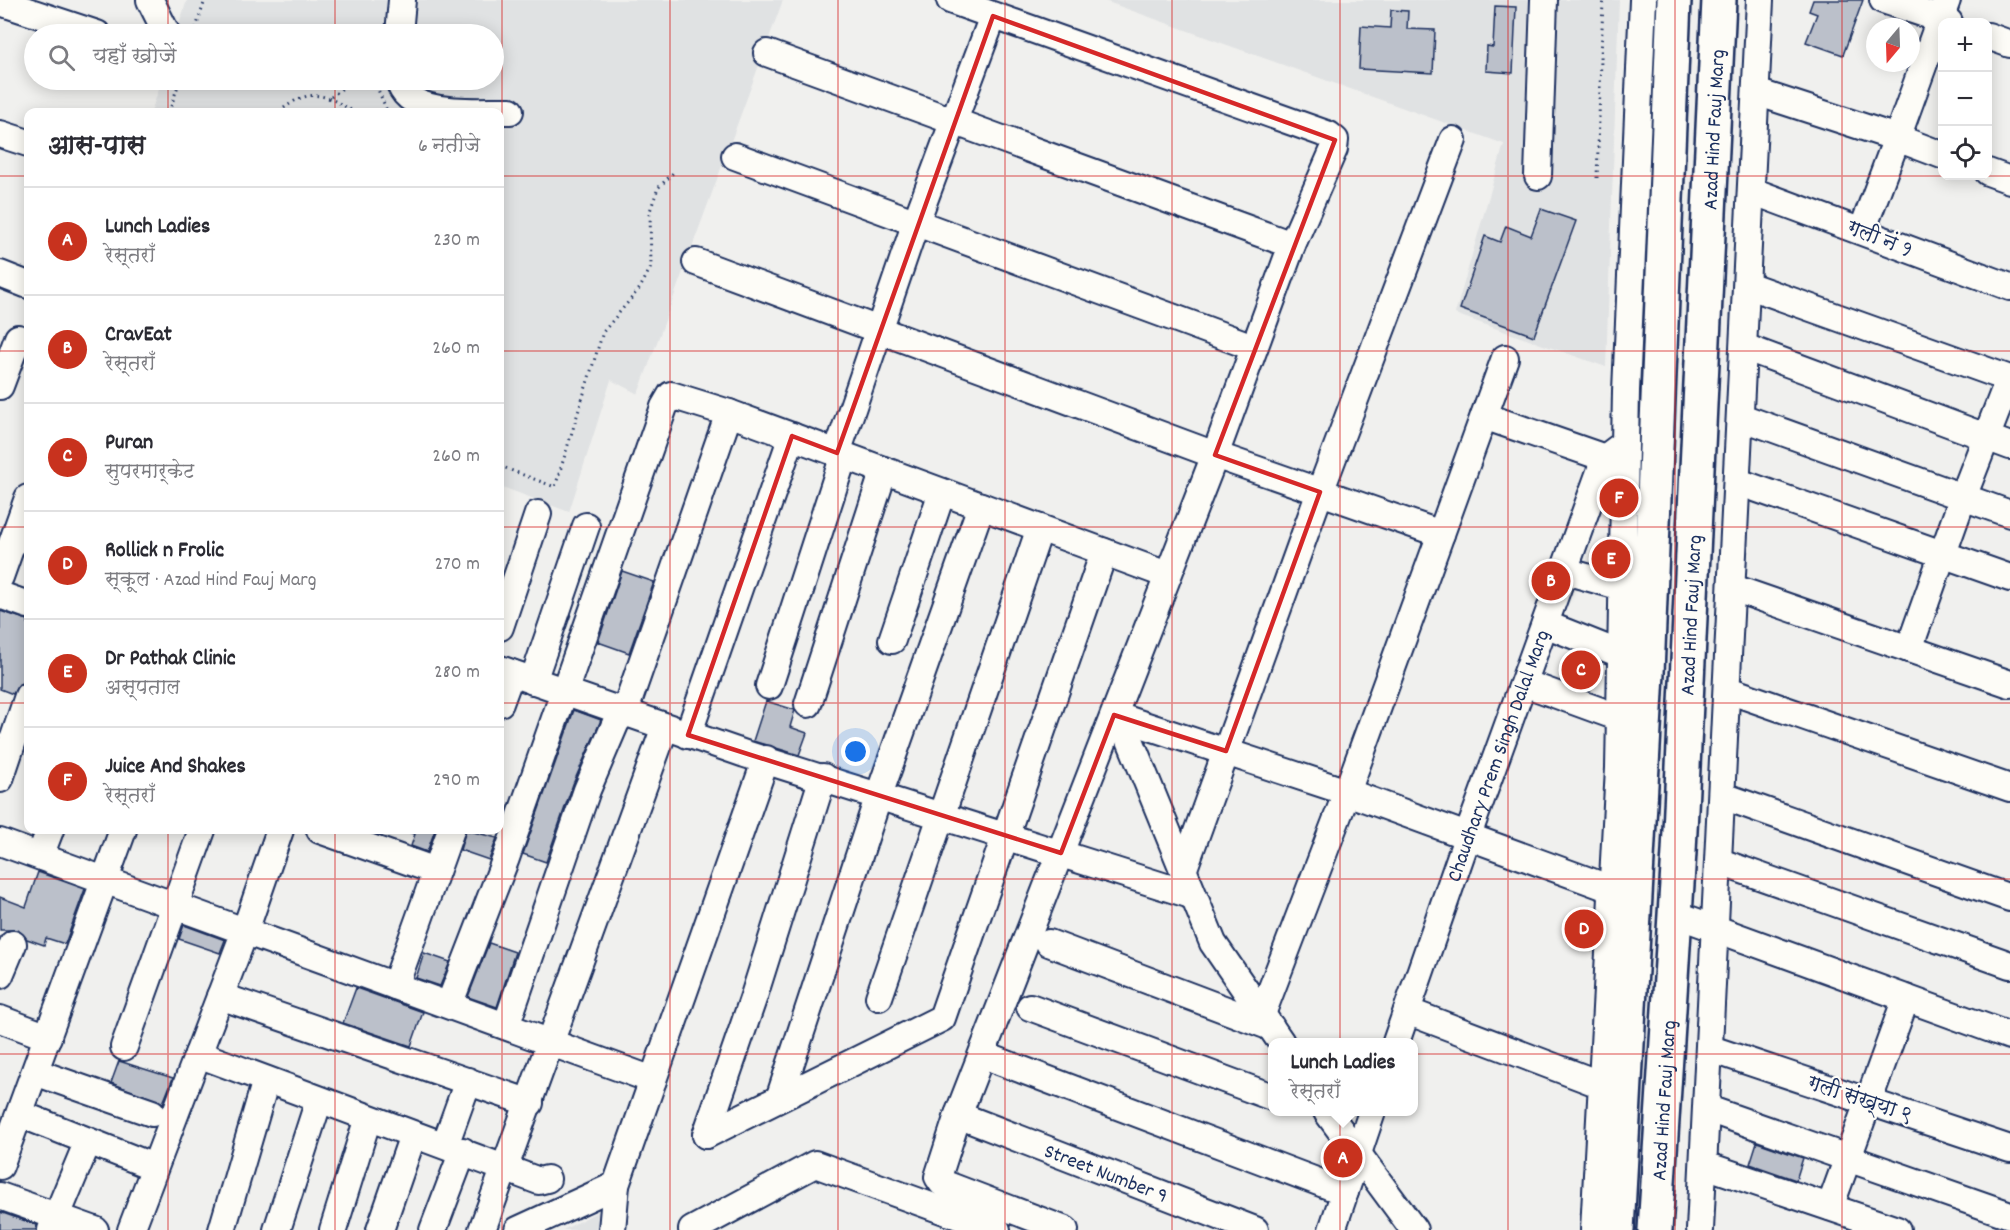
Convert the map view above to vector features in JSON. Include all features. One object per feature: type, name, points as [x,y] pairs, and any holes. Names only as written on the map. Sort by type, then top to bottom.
[{"type":"main road","name":"Azad Hind Fauj Marg","points":[[1617,1230],[1646,684],[1674,0]]},
{"type":"main road","name":"Azad Hind Fauj Marg","points":[[1655,1230],[1676,914],[1719,0]]},
{"type":"street","points":[[150,0],[162,24]]},
{"type":"street","points":[[400,24],[402,0]]},
{"type":"street","points":[[950,0],[1329,135],[1335,140],[1334,149],[1292,245],[1253,347],[1118,712],[958,1115],[938,1176],[939,1181],[1065,1230]]},
{"type":"street","points":[[1538,176],[1544,0]]},
{"type":"street","points":[[1594,1230],[1614,890],[1623,655],[1623,587],[1615,451],[1643,0]]},
{"type":"street","points":[[1700,1230],[1717,928],[1760,0]]},
{"type":"street","points":[[1862,231],[1946,14],[1883,0]]},
{"type":"street","points":[[0,2],[67,24]]},
{"type":"street","points":[[769,686],[840,454],[916,222],[993,16]]},
{"type":"street","points":[[1992,37],[2010,44]]},
{"type":"street","points":[[767,53],[1292,245]]},
{"type":"street","points":[[403,90],[406,96],[423,106],[458,108]]},
{"type":"street","points":[[1756,92],[1938,153]]},
{"type":"street","points":[[504,111],[510,111]]},
{"type":"street","points":[[0,134],[24,142]]},
{"type":"street","points":[[1183,871],[1320,492],[1453,140]]},
{"type":"street","points":[[735,156],[1253,347]]},
{"type":"street","points":[[1992,173],[2010,180]]},
{"type":"street","name":"गली नं १","points":[[1752,191],[2010,287]]},
{"type":"street","points":[[696,262],[880,332],[1441,534]]},
{"type":"street","points":[[0,274],[24,283]]},
{"type":"street","points":[[1747,285],[2010,379],[1998,442],[1963,497],[1909,649]]},
{"type":"street","points":[[0,386],[18,338]]},
{"type":"street","points":[[1744,347],[1998,442]]},
{"type":"street","points":[[1272,1028],[1347,792],[1505,358]]},
{"type":"street","points":[[449,1005],[506,858],[667,400],[671,395],[729,413],[1167,575]]},
{"type":"street","points":[[506,1026],[587,790],[616,722],[625,711],[729,413]]},
{"type":"street","points":[[1484,416],[1615,451]]},
{"type":"street","points":[[1741,417],[2010,514]]},
{"type":"street","points":[[482,1230],[552,1042],[792,436]]},
{"type":"street","name":"Chaudhary Prem Singh Dalal Marg","points":[[1397,1038],[1468,835],[1564,572],[1615,451]]},
{"type":"street","points":[[808,704],[884,470]]},
{"type":"street","points":[[1738,482],[2010,578]]},
{"type":"street","points":[[892,640],[942,492]]},
{"type":"street","points":[[780,1096],[879,795],[981,506]]},
{"type":"street","points":[[0,577],[24,509]]},
{"type":"street","points":[[504,615],[538,514]]},
{"type":"street","points":[[504,696],[586,526]]},
{"type":"street","points":[[879,997],[944,815],[1040,528]]},
{"type":"street","points":[[823,777],[754,996],[706,1135],[780,1096],[942,1018],[1004,834],[1104,552]]},
{"type":"street","points":[[1564,572],[1623,587]]},
{"type":"street","points":[[1733,588],[2010,684]]},
{"type":"street","points":[[0,595],[24,604]]},
{"type":"street","points":[[1545,624],[1623,655]]},
{"type":"street","points":[[515,674],[566,690],[677,731],[1191,895]]},
{"type":"street","points":[[1524,683],[1620,717]]},
{"type":"street","points":[[1728,690],[2010,788]]},
{"type":"street","points":[[0,779],[24,708]]},
{"type":"street","points":[[1118,712],[1468,835],[1614,890]]},
{"type":"street","points":[[1118,712],[1191,895],[1213,943],[1272,1028]]},
{"type":"street","points":[[612,1230],[615,1185],[766,759]]},
{"type":"street","points":[[1723,796],[2010,898]]},
{"type":"street","points":[[40,856],[48,834]]},
{"type":"street","points":[[0,1166],[122,834]]},
{"type":"street","points":[[124,1047],[201,834]]},
{"type":"street","points":[[131,1230],[245,931],[279,834]]},
{"type":"street","points":[[331,834],[436,871]]},
{"type":"street","points":[[395,986],[450,834]]},
{"type":"street","points":[[0,842],[653,1080]]},
{"type":"street","points":[[1720,862],[2010,964]]},
{"type":"street","points":[[1676,914],[2010,1036]]},
{"type":"street","points":[[1049,943],[1272,1028]]},
{"type":"street","points":[[0,975],[12,944]]},
{"type":"street","points":[[220,996],[530,1102]]},
{"type":"street","points":[[1830,1207],[1906,998]]},
{"type":"street","points":[[1030,1007],[1268,1096]]},
{"type":"street","points":[[1407,1011],[1602,1084]]},
{"type":"street","points":[[0,1019],[48,1037]]},
{"type":"street","name":"गली संख्या ९","points":[[1711,1049],[2010,1149]]},
{"type":"street","points":[[198,1054],[539,1181],[547,1179]]},
{"type":"street","points":[[983,1055],[1345,1192]]},
{"type":"street","points":[[35,1072],[152,1113]]},
{"type":"street","points":[[222,1230],[266,1080]]},
{"type":"street","points":[[433,1230],[468,1081]]},
{"type":"street","points":[[277,1230],[319,1100]]},
{"type":"street","points":[[1708,1109],[2010,1215]]},
{"type":"street","points":[[20,1114],[154,1167]]},
{"type":"street","name":"Street Number 9","points":[[958,1115],[1255,1230]]},
{"type":"street","points":[[1326,1116],[1414,1230]]},
{"type":"street","points":[[1332,1230],[1371,1116]]},
{"type":"street","points":[[333,1230],[368,1118]]},
{"type":"street","points":[[380,1230],[413,1135]]},
{"type":"street","points":[[54,1223],[88,1141]]},
{"type":"street","points":[[692,1230],[816,1164],[997,1230]]},
{"type":"street","points":[[1705,1165],[1897,1230]]},
{"type":"street","points":[[518,1230],[615,1185]]},
{"type":"street","points":[[0,1196],[54,1223],[95,1230]]},
{"type":"path","points":[[197,24],[205,0]]},
{"type":"path","points":[[1597,178],[1603,0]]},
{"type":"path","points":[[170,108],[177,90]]},
{"type":"path","points":[[331,98],[341,90]]},
{"type":"path","points":[[378,90],[386,108]]},
{"type":"path","points":[[287,108],[312,95],[322,94],[347,108]]},
{"type":"path","points":[[504,467],[555,486],[603,332],[640,288],[651,267],[650,211],[658,188],[673,173]]},
{"type":"highlighted area","points":[[993,16],[1335,140],[1215,455],[1320,492],[1226,751],[1114,715],[1061,853],[688,735],[792,436],[837,453]]},
{"type":"shaded area","points":[[187,0],[783,0],[638,394],[611,380],[569,512],[504,488],[504,108],[152,108],[159,90],[504,90],[504,24],[179,24]]},
{"type":"shaded area","points":[[1102,0],[1619,0],[1606,367],[1455,314],[1504,144]]},
{"type":"shaded area","points":[[608,1206],[606,1230],[563,1230]]},
{"type":"building","points":[[1813,0],[1863,0],[1843,55],[1806,42],[1817,14],[1809,11]]},
{"type":"building","points":[[1495,6],[1516,7],[1513,73],[1486,71],[1487,46],[1493,47]]},
{"type":"building","points":[[1391,10],[1408,11],[1407,29],[1435,30],[1433,73],[1359,69],[1361,26],[1390,28]]},
{"type":"building","points":[[1541,209],[1576,221],[1534,336],[1460,309],[1485,236],[1500,242],[1506,226],[1531,236]]},
{"type":"building","points":[[622,571],[654,582],[629,653],[598,642]]},
{"type":"building","points":[[0,611],[24,619],[24,682],[19,684],[13,694],[0,689]]},
{"type":"building","points":[[766,701],[795,710],[790,727],[807,733],[799,755],[753,741]]},
{"type":"building","points":[[574,710],[601,720],[573,784],[546,862],[523,854]]},
{"type":"building","points":[[415,834],[434,834],[427,852],[411,846]]},
{"type":"building","points":[[465,834],[482,834],[497,838],[489,860],[460,850]]},
{"type":"building","points":[[38,872],[85,889],[65,944],[46,938],[44,945],[27,939],[18,930],[0,930],[0,897],[26,907]]},
{"type":"building","points":[[184,925],[225,940],[220,953],[179,939]]},
{"type":"building","points":[[489,943],[515,952],[497,1007],[468,997]]},
{"type":"building","points":[[424,953],[450,962],[440,986],[416,978]]},
{"type":"building","points":[[356,988],[423,1012],[411,1046],[343,1023]]},
{"type":"building","points":[[119,1061],[173,1078],[163,1103],[111,1083]]},
{"type":"building","points":[[1757,1142],[1803,1158],[1796,1180],[1750,1164]]},
{"type":"building","points":[[0,1212],[37,1225],[36,1230],[0,1230]]},
{"type":"place","name":"Juice And Shakes","points":[[1619,498]]},
{"type":"place","name":"Dr Pathak Clinic","points":[[1611,559]]},
{"type":"place","name":"CravEat","points":[[1551,581]]},
{"type":"place","name":"Puran","points":[[1581,670]]},
{"type":"place","name":"Rollick n Frolic","points":[[1584,929]]},
{"type":"place","name":"Lunch Ladies","points":[[1343,1158]]}]
